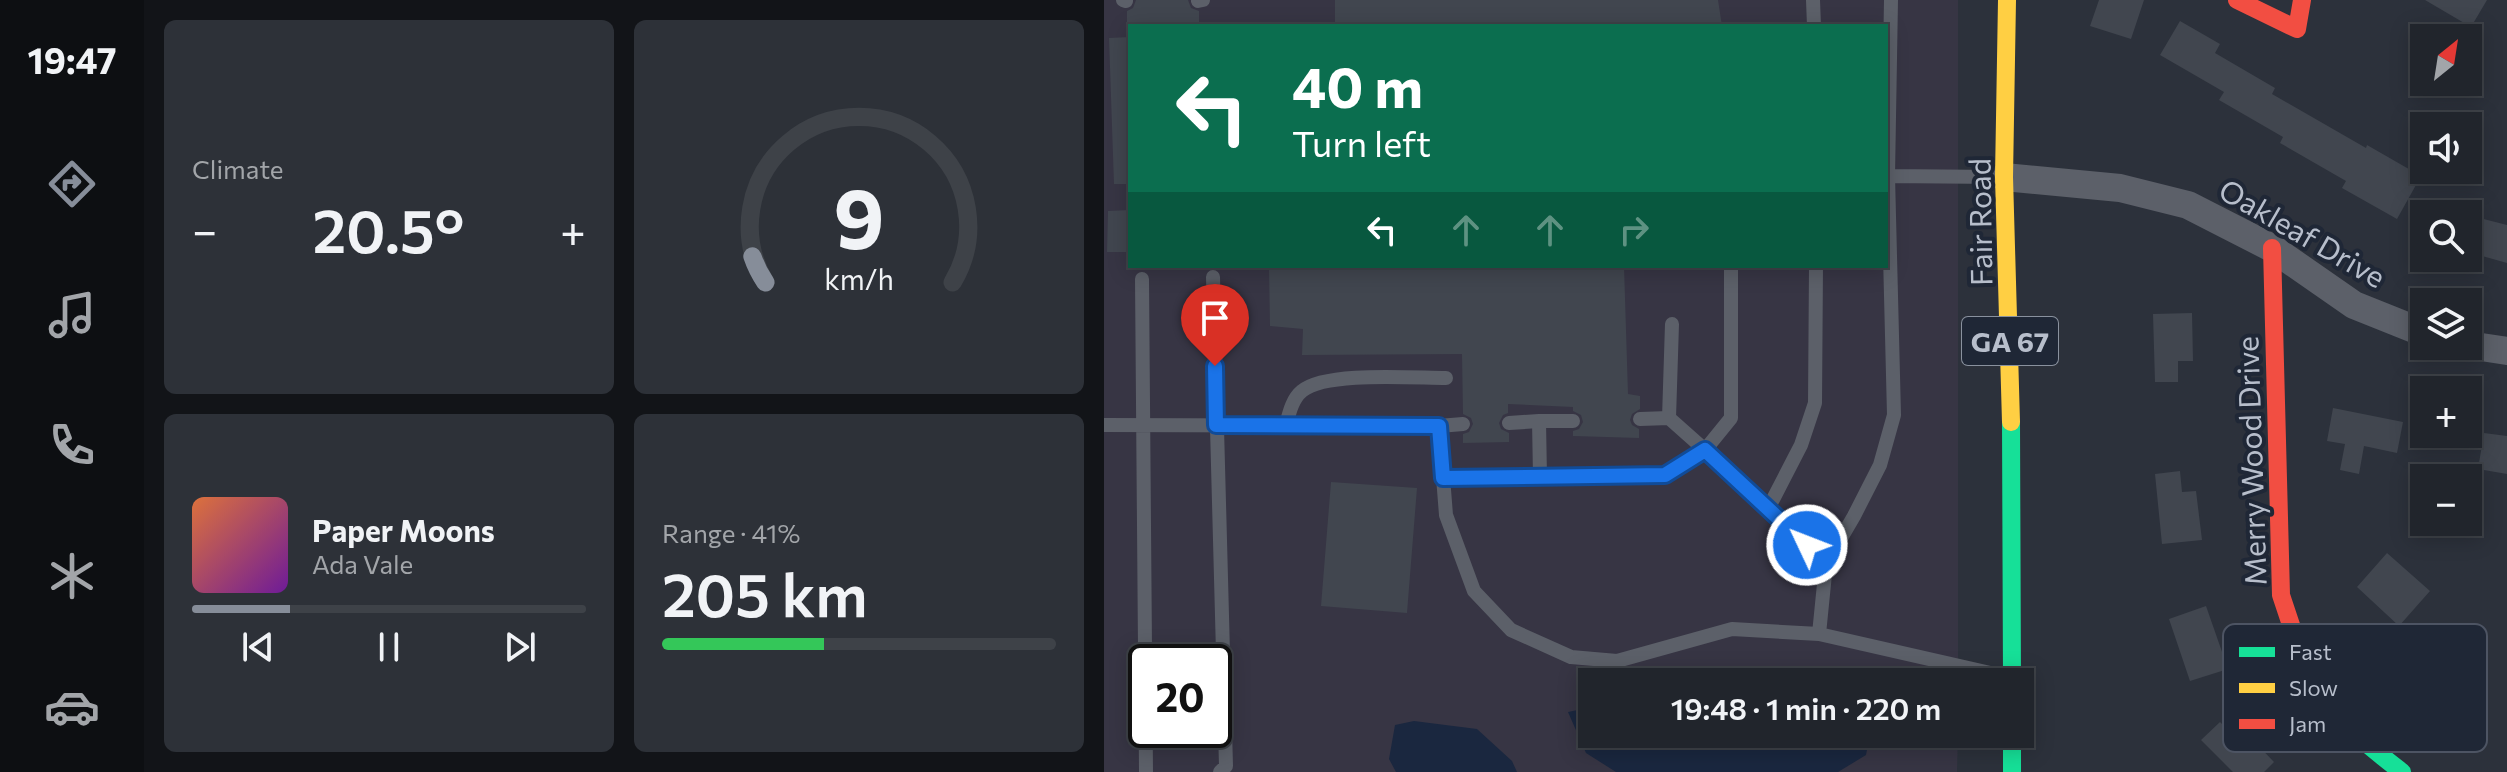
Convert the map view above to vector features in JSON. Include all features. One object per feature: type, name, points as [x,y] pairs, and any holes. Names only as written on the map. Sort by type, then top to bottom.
[{"type":"main road","name":"Fair Road","points":[[2007,0],[2004,177],[2011,368],[2012,668]]},
{"type":"main road","points":[[2237,0],[2297,29],[2302,0]]},
{"type":"main road","name":"Merry Wood Drive","points":[[2272,248],[2281,595],[2291,624]]},
{"type":"main road","points":[[2012,748],[2012,772]]},
{"type":"main road","name":"Merry Wood Drive","points":[[2376,752],[2402,772]]},
{"type":"street","name":"Oakleaf Drive","points":[[2004,177],[2120,188],[2188,205],[2272,248],[2354,305],[2410,327]]},
{"type":"street","points":[[2482,347],[2507,351]]},
{"type":"lane","points":[[1813,0],[1814,24]]},
{"type":"lane","points":[[1888,132],[1891,0]]},
{"type":"lane","points":[[1888,176],[2004,177]]},
{"type":"lane","points":[[1819,634],[1826,564],[1880,465],[1894,415],[1888,210]]},
{"type":"lane","points":[[1443,478],[1665,475],[1705,450],[1731,418],[1731,268]]},
{"type":"lane","points":[[1768,509],[1801,445],[1815,403],[1816,268]]},
{"type":"lane","points":[[1213,277],[1226,766],[1220,772]]},
{"type":"lane","points":[[1142,279],[1146,772]]},
{"type":"lane","points":[[1669,418],[1672,324]]},
{"type":"lane","points":[[1286,425],[1292,404],[1302,391],[1320,382],[1346,378],[1446,378]]},
{"type":"lane","points":[[1640,419],[1669,418],[1826,564]]},
{"type":"lane","points":[[1539,421],[1540,477]]},
{"type":"lane","points":[[1509,423],[1573,421]]},
{"type":"lane","points":[[1104,425],[1463,424]]},
{"type":"lane","points":[[1439,426],[1446,515],[1474,591],[1511,630],[1571,657],[1617,661],[1732,629],[1819,634],[1962,668]]},
{"type":"shaded area","points":[[1104,0],[1958,0],[1958,668],[1578,668],[1578,748],[1958,748],[1957,772],[1104,772]]},
{"type":"water","points":[[1578,710],[1578,735],[1568,712]]},
{"type":"water","points":[[1414,721],[1477,729],[1512,761],[1517,772],[1396,772],[1389,759],[1395,725]]},
{"type":"water","points":[[1584,748],[1867,748],[1866,755],[1838,772],[1616,772],[1586,753]]},
{"type":"building","points":[[1136,0],[1188,0],[1191,8],[1199,11],[1199,24],[1127,26],[1127,11],[1133,8]]},
{"type":"building","points":[[1335,0],[1718,0],[1722,24],[1335,24]]},
{"type":"building","points":[[2099,0],[2144,0],[2131,39],[2090,26]]},
{"type":"building","points":[[2425,0],[2487,0],[2473,24],[2466,24]]},
{"type":"building","points":[[2180,21],[2220,44],[2215,53],[2275,88],[2272,94],[2410,170],[2410,184],[2417,184],[2397,219],[2342,188],[2346,181],[2280,143],[2283,137],[2219,100],[2224,92],[2160,55]]},
{"type":"building","points":[[1128,37],[1128,184],[1114,184],[1109,38]]},
{"type":"building","points":[[1128,210],[1128,252],[1107,252],[1108,211]]},
{"type":"building","points":[[2482,219],[2507,225],[2507,263],[2482,256]]},
{"type":"building","points":[[1269,268],[1624,268],[1628,394],[1640,396],[1640,409],[1632,414],[1630,420],[1639,429],[1639,438],[1573,436],[1573,431],[1579,429],[1583,422],[1573,407],[1508,404],[1508,413],[1499,423],[1501,429],[1509,433],[1509,442],[1463,443],[1463,434],[1469,432],[1473,424],[1471,418],[1463,414],[1462,354],[1302,355],[1303,329],[1270,326]]},
{"type":"building","points":[[2192,313],[2193,361],[2178,361],[2178,382],[2155,382],[2153,314]]},
{"type":"building","points":[[2333,408],[2403,422],[2397,453],[2364,446],[2359,474],[2340,470],[2345,444],[2327,441]]},
{"type":"building","points":[[2484,433],[2507,436],[2507,474],[2482,470],[2482,464],[2479,464]]},
{"type":"building","points":[[2180,471],[2182,492],[2196,491],[2202,540],[2162,544],[2155,474]]},
{"type":"building","points":[[1331,482],[1417,488],[1407,613],[1321,606]]},
{"type":"building","points":[[2387,553],[2430,591],[2401,624],[2397,624],[2357,587]]},
{"type":"building","points":[[2206,606],[2223,655],[2223,671],[2190,681],[2169,619]]},
{"type":"building","points":[[2220,722],[2223,725],[2223,752],[2264,752],[2274,762],[2264,772],[2233,772],[2201,740]]},
{"type":"traffic: fast","points":[[2011,422],[2012,668]]},
{"type":"traffic: fast","points":[[2012,748],[2012,772]]},
{"type":"traffic: fast","points":[[2377,752],[2402,772]]},
{"type":"traffic: slow","points":[[2007,0],[2004,177],[2011,422]]},
{"type":"traffic: jam","points":[[2237,0],[2297,29],[2302,0]]},
{"type":"traffic: jam","points":[[2272,248],[2281,595],[2291,624]]},
{"type":"route","points":[[1215,366],[1216,425],[1439,426],[1443,478],[1665,475],[1705,450],[1807,545]]}]
